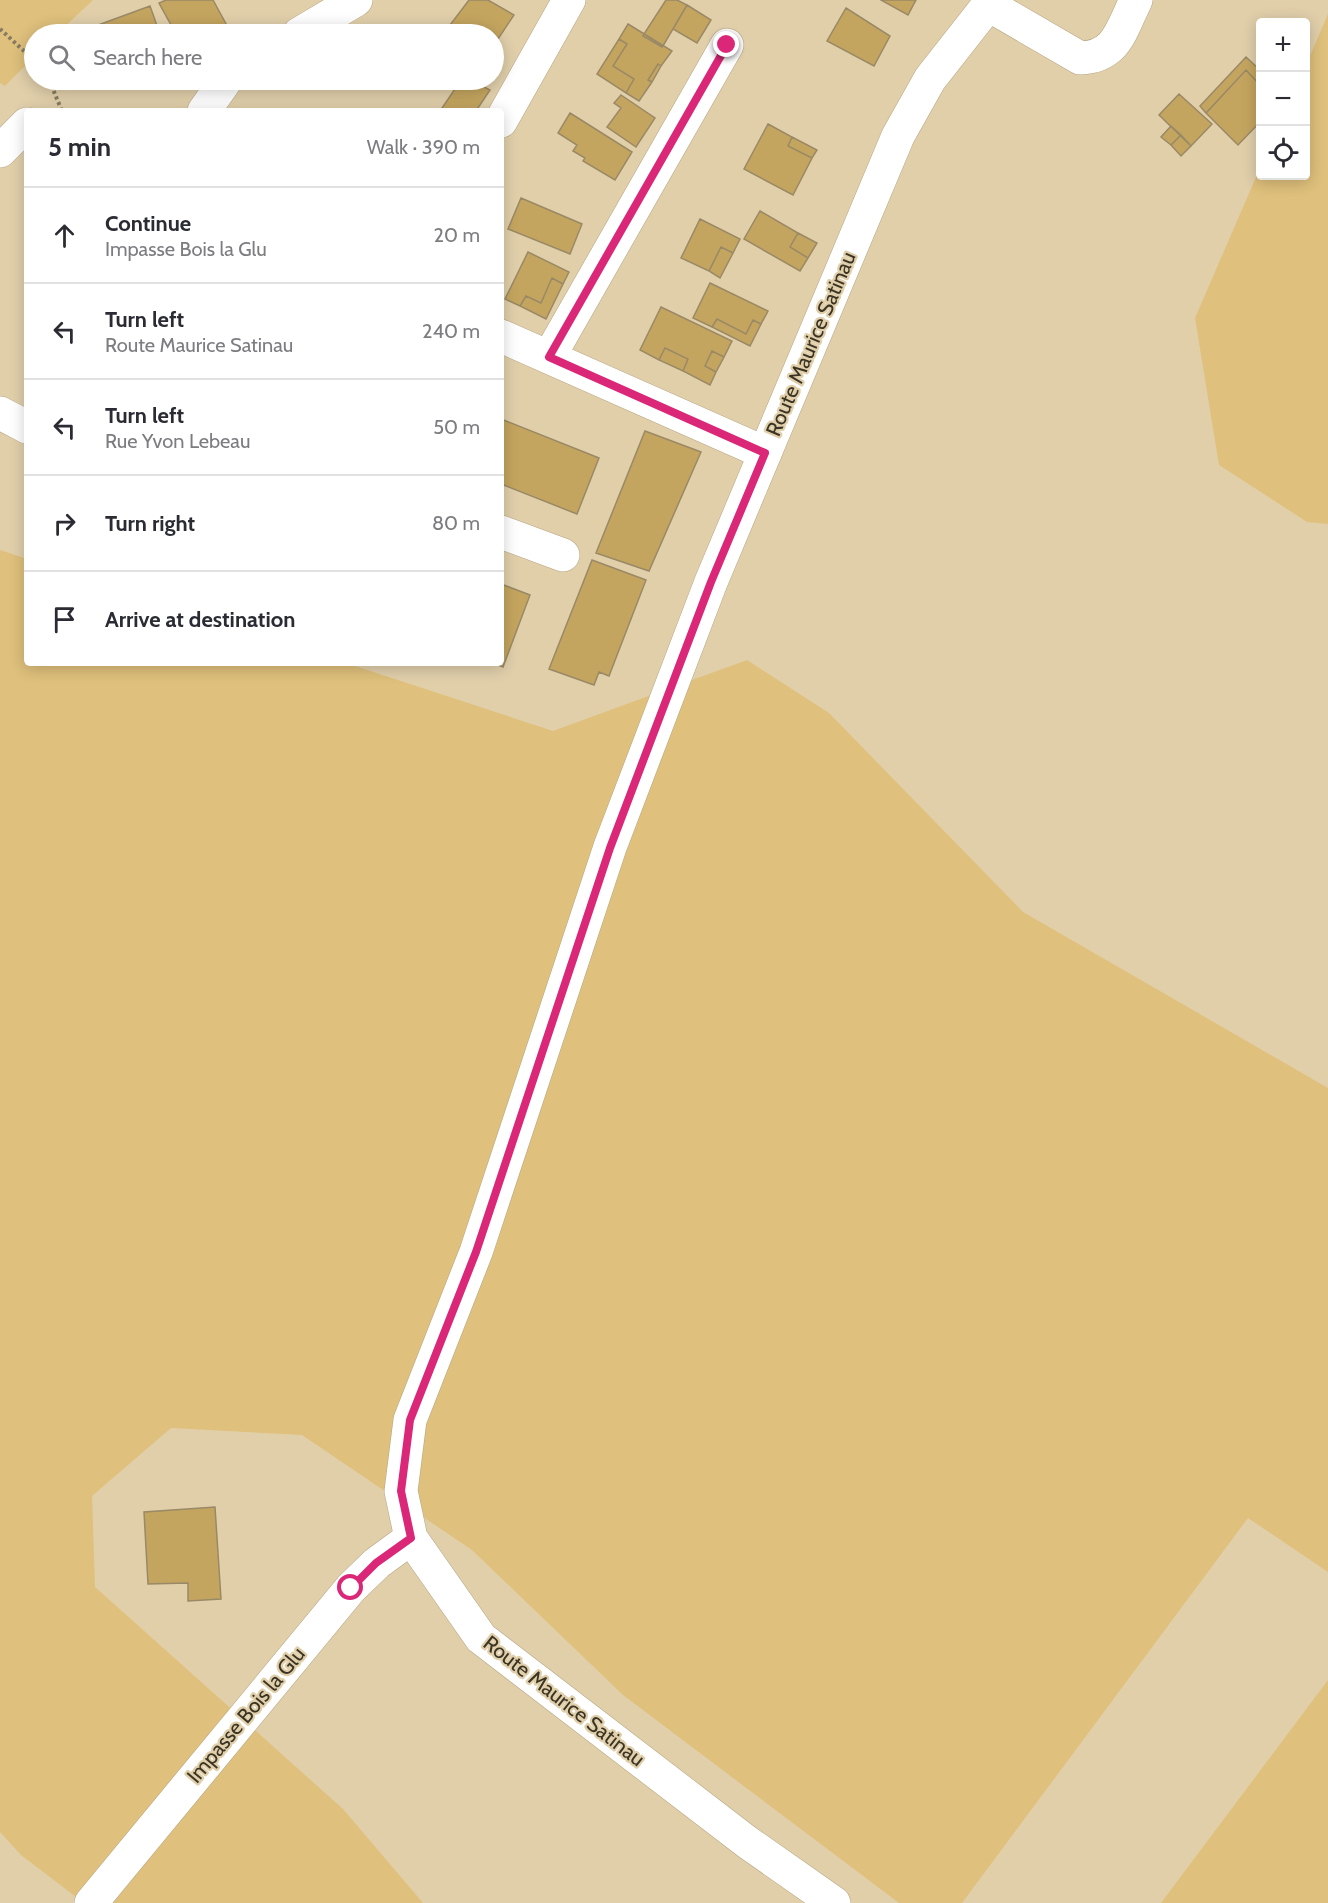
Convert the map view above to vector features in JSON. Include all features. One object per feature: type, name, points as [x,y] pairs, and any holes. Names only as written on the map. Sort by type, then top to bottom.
[{"type":"main road","points":[[316,24],[356,0]]},
{"type":"main road","points":[[504,116],[568,0]]},
{"type":"main road","points":[[989,2],[1080,58],[1095,57],[1108,51],[1136,0]]},
{"type":"main road","name":"Route Maurice Satinau","points":[[834,1903],[747,1842],[481,1638],[411,1538],[401,1491],[410,1420],[476,1252],[610,848],[707,593],[898,136],[930,79],[989,2]]},
{"type":"main road","points":[[549,357],[727,45]]},
{"type":"main road","points":[[206,108],[219,90]]},
{"type":"main road","points":[[0,151],[24,127]]},
{"type":"main road","points":[[504,337],[765,453]]},
{"type":"main road","points":[[0,413],[24,425]]},
{"type":"main road","points":[[504,533],[563,555]]},
{"type":"main road","name":"Impasse Bois la Glu","points":[[91,1903],[351,1588],[376,1563],[411,1538]]},
{"type":"path","points":[[0,29],[24,51]]},
{"type":"path","points":[[53,90],[61,108]]},
{"type":"shaded area","points":[[0,0],[93,0],[68,24],[24,24],[24,67],[5,86],[0,83]]},
{"type":"shaded area","points":[[1328,14],[1328,524],[1307,522],[1219,465],[1195,318],[1256,177],[1256,180],[1310,180],[1310,56]]},
{"type":"shaded area","points":[[0,550],[24,558],[24,666],[355,666],[553,731],[747,660],[829,713],[1023,912],[1328,1088],[1328,1572],[1248,1518],[962,1903],[899,1903],[623,1695],[472,1550],[302,1435],[171,1428],[92,1496],[95,1587],[343,1809],[423,1903],[84,1903],[21,1855],[0,1832]]},
{"type":"shaded area","points":[[1328,1680],[1328,1903],[1161,1903]]},
{"type":"building","points":[[166,0],[213,0],[226,24],[171,24],[159,3]]},
{"type":"building","points":[[469,0],[488,0],[514,15],[504,30],[504,24],[451,24]]},
{"type":"building","points":[[666,0],[677,0],[687,5],[663,46],[644,34]]},
{"type":"building","points":[[881,0],[916,0],[908,15]]},
{"type":"building","points":[[687,5],[711,20],[697,43],[673,29]]},
{"type":"building","points":[[150,6],[156,24],[101,24]]},
{"type":"building","points":[[846,8],[890,36],[874,66],[827,41]]},
{"type":"building","points":[[628,24],[672,51],[661,66],[658,64],[648,80],[652,82],[639,101],[626,93],[634,79],[613,66],[627,44],[619,39]]},
{"type":"building","points":[[644,34],[663,46],[643,36]]},
{"type":"building","points":[[619,39],[627,44],[613,66],[634,79],[626,93],[597,74]]},
{"type":"building","points":[[1246,57],[1256,66],[1256,81],[1246,70],[1206,113],[1200,106]]},
{"type":"building","points":[[658,64],[661,66],[652,82],[648,80]]},
{"type":"building","points":[[1246,70],[1256,81],[1256,126],[1238,145],[1206,113]]},
{"type":"building","points":[[454,90],[490,90],[478,108],[442,108]]},
{"type":"building","points":[[1179,94],[1212,124],[1191,146],[1159,115]]},
{"type":"building","points":[[621,95],[655,118],[636,147],[607,127],[621,108],[614,103]]},
{"type":"building","points":[[570,113],[632,152],[615,180],[583,161],[585,158],[573,151],[577,145],[558,133]]},
{"type":"building","points":[[768,124],[792,137],[788,146],[812,158],[793,195],[744,169]]},
{"type":"building","points":[[1171,126],[1181,135],[1171,145],[1161,137]]},
{"type":"building","points":[[1181,135],[1191,146],[1181,156],[1171,145]]},
{"type":"building","points":[[792,137],[817,150],[812,158],[788,146]]},
{"type":"building","points":[[521,198],[582,224],[570,254],[508,229]]},
{"type":"building","points":[[760,211],[798,233],[790,247],[808,258],[800,271],[744,239]]},
{"type":"building","points":[[700,219],[740,239],[733,253],[721,247],[709,271],[681,258]]},
{"type":"building","points":[[798,233],[817,243],[808,258],[790,247]]},
{"type":"building","points":[[721,247],[733,253],[720,278],[709,271]]},
{"type":"building","points":[[528,252],[569,272],[563,284],[552,278],[541,303],[526,296],[520,306],[505,299]]},
{"type":"building","points":[[552,278],[563,284],[546,319],[520,306],[526,296],[541,303]]},
{"type":"building","points":[[710,283],[768,311],[761,324],[753,320],[746,334],[717,319],[712,327],[693,318]]},
{"type":"building","points":[[661,307],[732,341],[724,357],[712,351],[705,366],[716,372],[710,385],[683,371],[688,359],[665,348],[659,360],[640,350]]},
{"type":"building","points":[[717,319],[746,334],[753,320],[761,324],[750,346],[712,327]]},
{"type":"building","points":[[665,348],[688,359],[683,371],[659,360]]},
{"type":"building","points":[[712,351],[724,357],[716,372],[705,366]]},
{"type":"building","points":[[504,420],[599,458],[577,514],[504,485]]},
{"type":"building","points":[[645,431],[701,452],[649,571],[596,553]]},
{"type":"building","points":[[592,560],[646,580],[609,676],[599,672],[594,685],[549,669]]},
{"type":"building","points":[[504,585],[530,595],[504,664]]},
{"type":"building","points":[[215,1507],[221,1599],[188,1601],[188,1583],[148,1584],[144,1512]]},
{"type":"route","points":[[351,1588],[376,1563],[411,1538],[401,1491],[410,1420],[476,1252],[610,848],[711,582],[765,453],[549,357],[727,45]]}]
